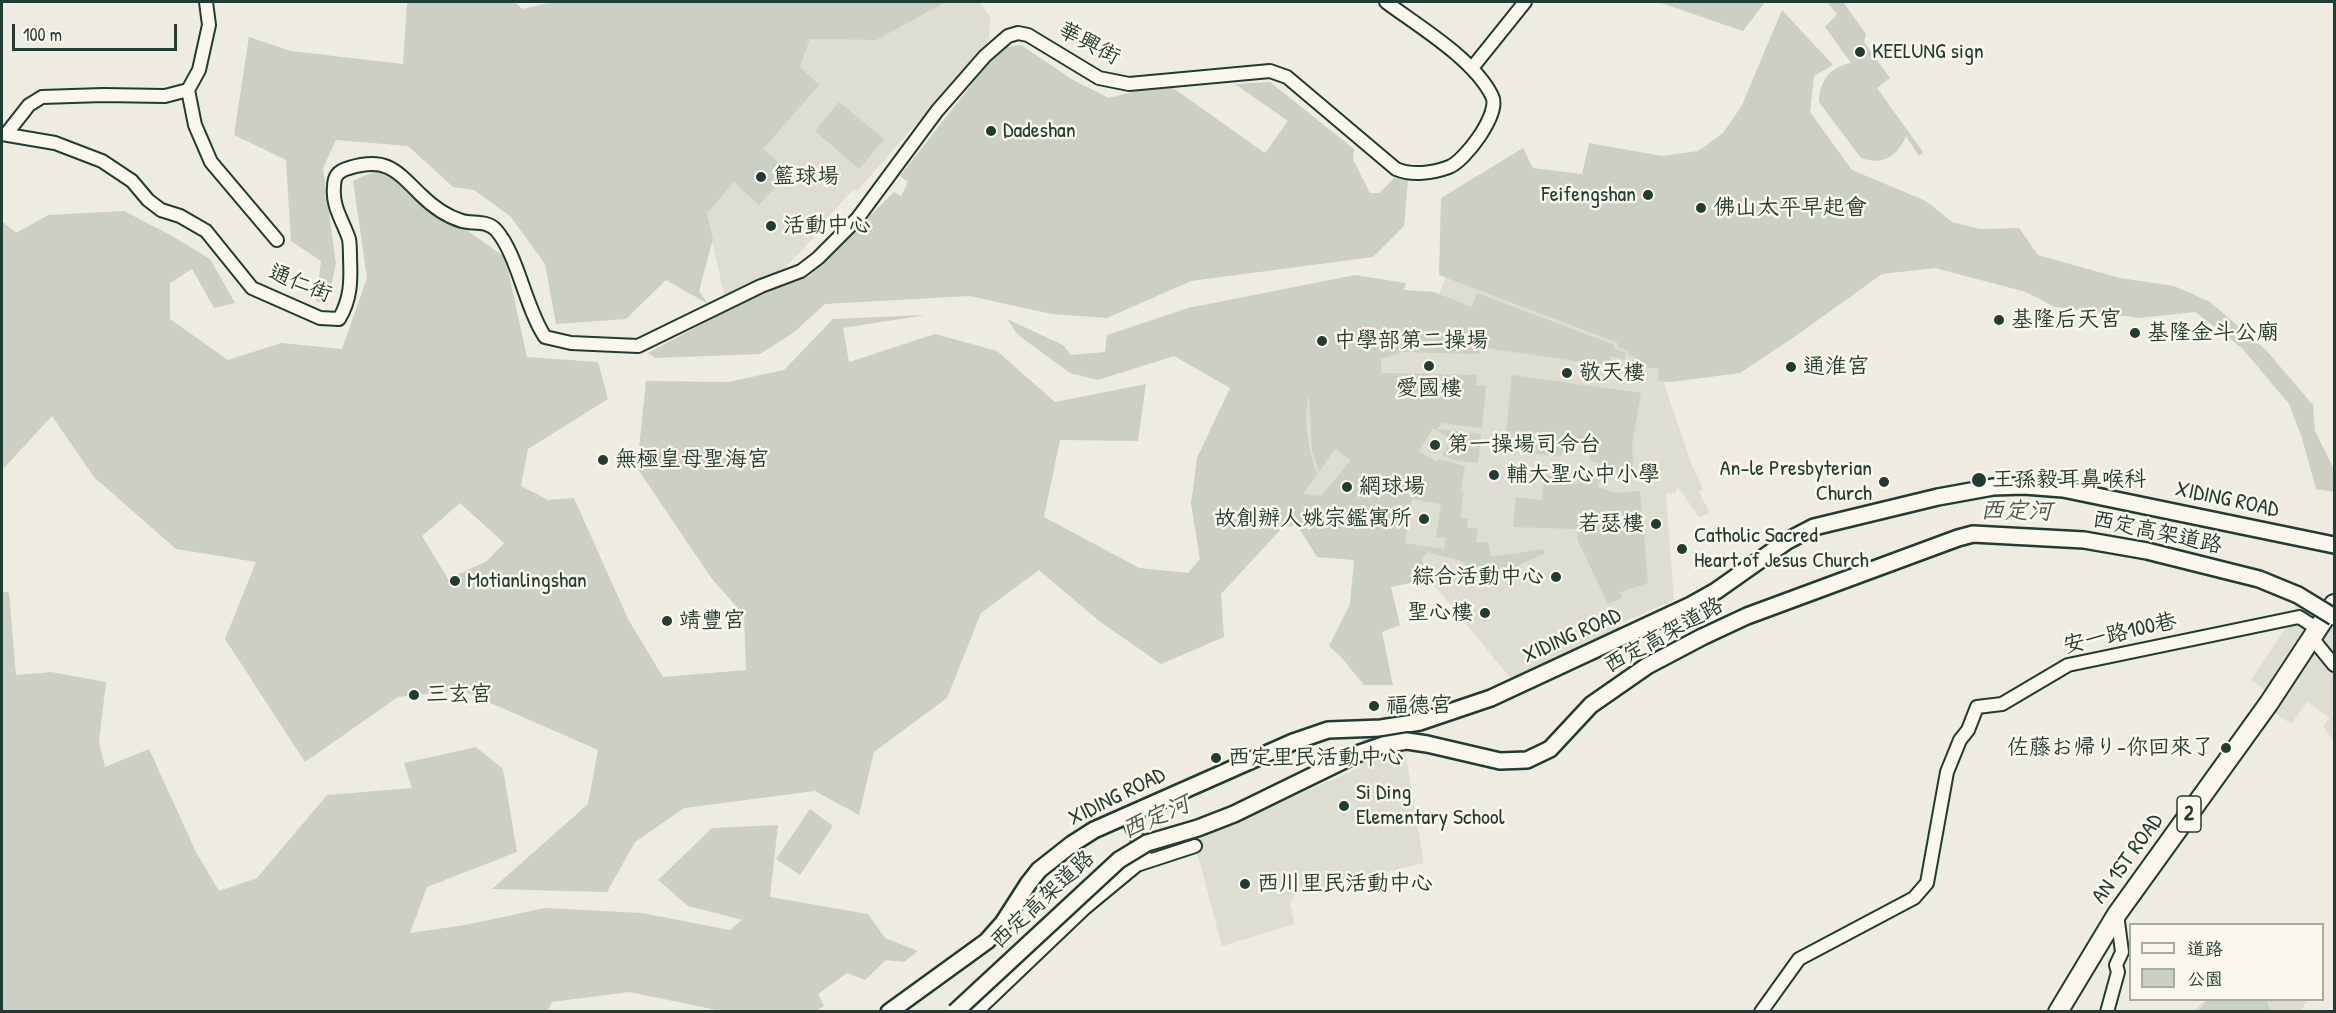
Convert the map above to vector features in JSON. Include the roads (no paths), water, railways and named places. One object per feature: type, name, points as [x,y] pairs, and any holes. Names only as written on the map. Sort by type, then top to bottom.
[{"type":"main road","name":"AN 1ST ROAD","points":[[2058,1011],[2117,914],[2269,703],[2326,619]]},
{"type":"street","points":[[206,2],[209,25],[199,70],[188,90],[195,125],[211,162],[277,240]]},
{"type":"street","name":"華興街","points":[[638,346],[761,286],[801,271],[818,258],[857,219],[937,111],[978,64],[1008,36],[1018,33],[1028,35],[1099,78],[1112,82],[1151,83],[1259,70],[1270,71],[1287,77],[1396,169],[1414,174],[1452,166],[1485,129],[1494,107],[1494,97],[1472,68],[1386,2]]},
{"type":"street","points":[[1472,68],[1526,2]]},
{"type":"street","name":"通仁街","points":[[4,134],[29,105],[42,98],[103,94],[165,96],[188,90]]},
{"type":"street","name":"通仁街","points":[[4,134],[55,143],[102,161],[132,181],[148,200],[161,210],[180,216],[206,231],[252,288],[320,318],[332,320],[339,319],[347,306],[351,286],[349,241],[336,210],[333,188],[336,175],[341,170],[367,162],[383,165],[399,173],[426,200],[447,215],[463,221],[487,223],[495,228],[506,245],[537,325],[545,337],[572,343],[638,346]]},
{"type":"street","name":"XIDING ROAD","points":[[889,1011],[987,941],[1008,917],[1028,884],[1051,859],[1094,830],[1293,742],[1328,730],[1381,728],[1420,722],[1491,698],[1647,627],[1699,600],[1716,591],[1787,540],[1815,528],[1938,497],[1993,487],[2024,486],[2063,489],[2334,545]]},
{"type":"street","name":"西定高架道路","points":[[955,1011],[1119,861],[1147,843],[1198,828],[1234,814],[1357,754],[1383,745],[1407,741],[1500,761],[1527,760],[1550,749],[1591,705],[1647,666],[1702,637],[1747,616],[1958,537],[1973,534],[2084,540],[2146,551],[2259,579],[2298,595],[2326,619]]},
{"type":"street","name":"安一路100巷","points":[[1761,1011],[1799,959],[1914,898],[1927,883],[1947,772],[1977,706],[2002,704],[2068,665],[2086,660],[2299,617],[2326,619]]},
{"type":"street","points":[[2326,619],[2334,665]]},
{"type":"street","points":[[1126,815],[1148,861]]},
{"type":"street","points":[[976,1011],[1085,908],[1137,865],[1195,846]]},
{"type":"street","points":[[2107,1011],[2118,972],[2116,965],[2122,952],[2117,914]]},
{"type":"place","name":"KEELUNG sign","points":[[1860,52]]},
{"type":"place","name":"Dadeshan","points":[[991,131]]},
{"type":"place","name":"籃球場","points":[[761,177]]},
{"type":"place","name":"Feifengshan","points":[[1648,195]]},
{"type":"place","name":"佛山太平早起會","points":[[1701,208]]},
{"type":"place","name":"活動中心","points":[[771,226]]},
{"type":"place","name":"基隆后天宮","points":[[1999,320]]},
{"type":"place","name":"基隆金斗公廟","points":[[2135,333]]},
{"type":"place","name":"中學部第二操場","points":[[1322,341]]},
{"type":"place","name":"愛國樓","points":[[1429,366]]},
{"type":"place","name":"通淮宮","points":[[1791,367]]},
{"type":"place","name":"敬天樓","points":[[1567,373]]},
{"type":"place","name":"第一操場司令台","points":[[1435,445]]},
{"type":"place","name":"無極皇母聖海宮","points":[[603,460]]},
{"type":"place","name":"輔大聖心中小學","points":[[1494,475]]},
{"type":"place","name":"王孫毅耳鼻喉科","points":[[1979,480]]},
{"type":"place","name":"An-le Presbyterian Church","points":[[1884,482]]},
{"type":"place","name":"網球場","points":[[1347,487]]},
{"type":"place","name":"故創辦人姚宗鑑寓所","points":[[1424,519]]},
{"type":"place","name":"若瑟樓","points":[[1656,524]]},
{"type":"place","name":"Catholic Sacred Heart of Jesus Church","points":[[1682,549]]},
{"type":"place","name":"綜合活動中心","points":[[1556,577]]},
{"type":"place","name":"Motianlingshan","points":[[455,581]]},
{"type":"place","name":"聖心樓","points":[[1485,613]]},
{"type":"place","name":"靖豐宮","points":[[667,621]]},
{"type":"place","name":"三玄宮","points":[[414,695]]},
{"type":"place","name":"福德宮","points":[[1374,706]]},
{"type":"place","name":"佐藤お帰り-你回來了","points":[[2226,748]]},
{"type":"place","name":"西定里民活動中心","points":[[1216,758]]},
{"type":"place","name":"Si Ding Elementary School","points":[[1344,806]]},
{"type":"place","name":"西川里民活動中心","points":[[1245,884]]},
{"type":"water label","name":"西定河","points":[[2016,512]]},
{"type":"water label","name":"西定河","points":[[1156,818]]}]
